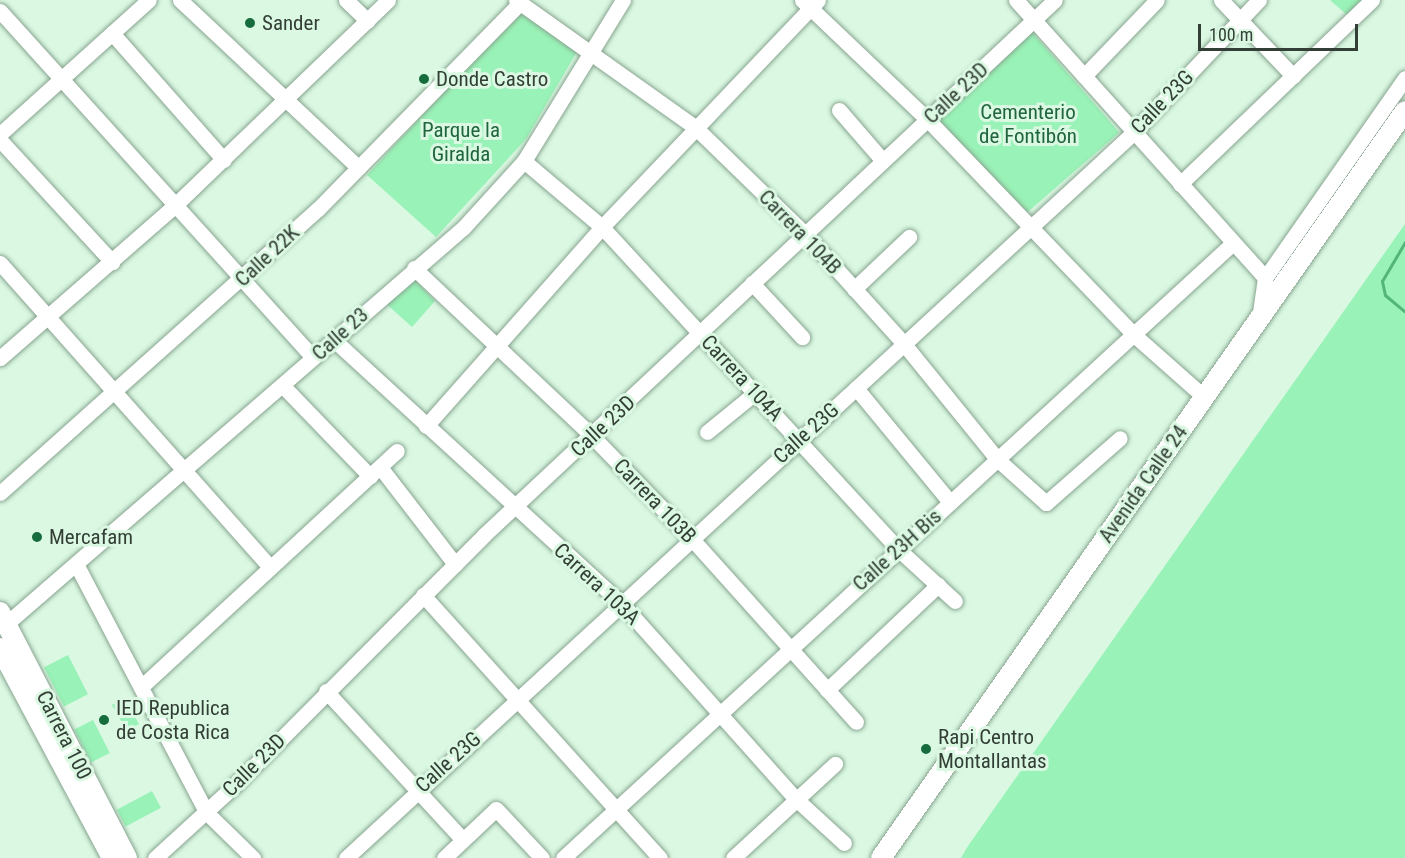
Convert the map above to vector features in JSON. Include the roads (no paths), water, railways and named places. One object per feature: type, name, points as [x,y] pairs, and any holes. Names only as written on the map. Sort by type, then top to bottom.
[{"type":"main road","name":"Avenida Calle 24","points":[[881,858],[1405,111]]},
{"type":"main road","name":"Carrera 100","points":[[3,618],[127,858]]},
{"type":"main road","name":"Carrera 100","points":[[0,648],[112,858]]},
{"type":"street","points":[[0,134],[149,0]]},
{"type":"street","points":[[180,0],[359,168]]},
{"type":"street","points":[[346,0],[368,21]]},
{"type":"street","points":[[0,358],[112,262],[224,160],[388,0]]},
{"type":"street","name":"Calle 23","points":[[3,618],[76,564],[414,268],[464,227],[524,161],[623,0]]},
{"type":"street","points":[[1016,0],[1036,19],[1179,184],[1265,278]]},
{"type":"street","name":"Calle 23D","points":[[155,858],[206,812],[455,564],[1055,0]]},
{"type":"street","points":[[1084,76],[1157,0]]},
{"type":"street","points":[[1221,0],[1293,76]]},
{"type":"street","name":"Calle 23G","points":[[346,858],[417,790],[518,700],[798,439],[1134,132],[1258,0]]},
{"type":"street","points":[[1179,184],[1372,0]]},
{"type":"street","name":"Carrera 104B","points":[[518,1],[695,127],[806,235],[904,344],[997,459],[1046,503],[1120,438]]},
{"type":"street","name":"Calle 22K","points":[[0,494],[113,391],[241,280],[359,168],[518,1]]},
{"type":"street","points":[[426,426],[602,227],[810,3],[928,120],[1132,333],[1204,397]]},
{"type":"street","points":[[0,11],[313,358]]},
{"type":"street","points":[[112,33],[224,160]]},
{"type":"street","points":[[1259,319],[1265,278],[1405,78]]},
{"type":"street","points":[[839,110],[883,161]]},
{"type":"street","points":[[0,140],[112,262]]},
{"type":"street","name":"Carrera 104A","points":[[524,161],[602,227],[898,549],[955,601]]},
{"type":"street","points":[[1296,233],[1324,226]]},
{"type":"street","points":[[854,289],[909,237]]},
{"type":"street","name":"Calle 23H Bis","points":[[563,858],[1132,333],[1233,243]]},
{"type":"street","points":[[0,263],[270,567]]},
{"type":"street","name":"Carrera 103B","points":[[414,268],[495,348],[592,436],[692,538],[788,649],[856,722]]},
{"type":"street","points":[[752,283],[802,337]]},
{"type":"street","name":"Carrera 103A","points":[[334,340],[622,604],[722,711],[796,799],[844,843]]},
{"type":"street","points":[[282,385],[375,471],[455,564]]},
{"type":"street","points":[[856,388],[950,502]]},
{"type":"street","points":[[707,432],[756,392]]},
{"type":"street","points":[[141,687],[397,451]]},
{"type":"street","points":[[76,564],[206,812],[253,858]]},
{"type":"street","points":[[827,690],[938,585]]},
{"type":"street","points":[[423,595],[660,858]]},
{"type":"street","points":[[326,691],[463,840]]},
{"type":"street","points":[[733,858],[835,764]]},
{"type":"street","points":[[444,858],[493,810],[542,858]]},
{"type":"waterway","points":[[1405,242],[1382,281],[1385,295],[1405,312]]},
{"type":"place","name":"Sander","points":[[250,23]]},
{"type":"place","name":"Donde Castro","points":[[424,79]]},
{"type":"place","name":"Mercafam","points":[[37,537]]},
{"type":"place","name":"IED Republica de Costa Rica","points":[[104,720]]},
{"type":"place","name":"Rapi Centro Montallantas","points":[[926,749]]},
{"type":"park label","name":"Cementerio de Fontibón","points":[[1028,124]]},
{"type":"park label","name":"Parque la Giralda","points":[[461,142]]}]
